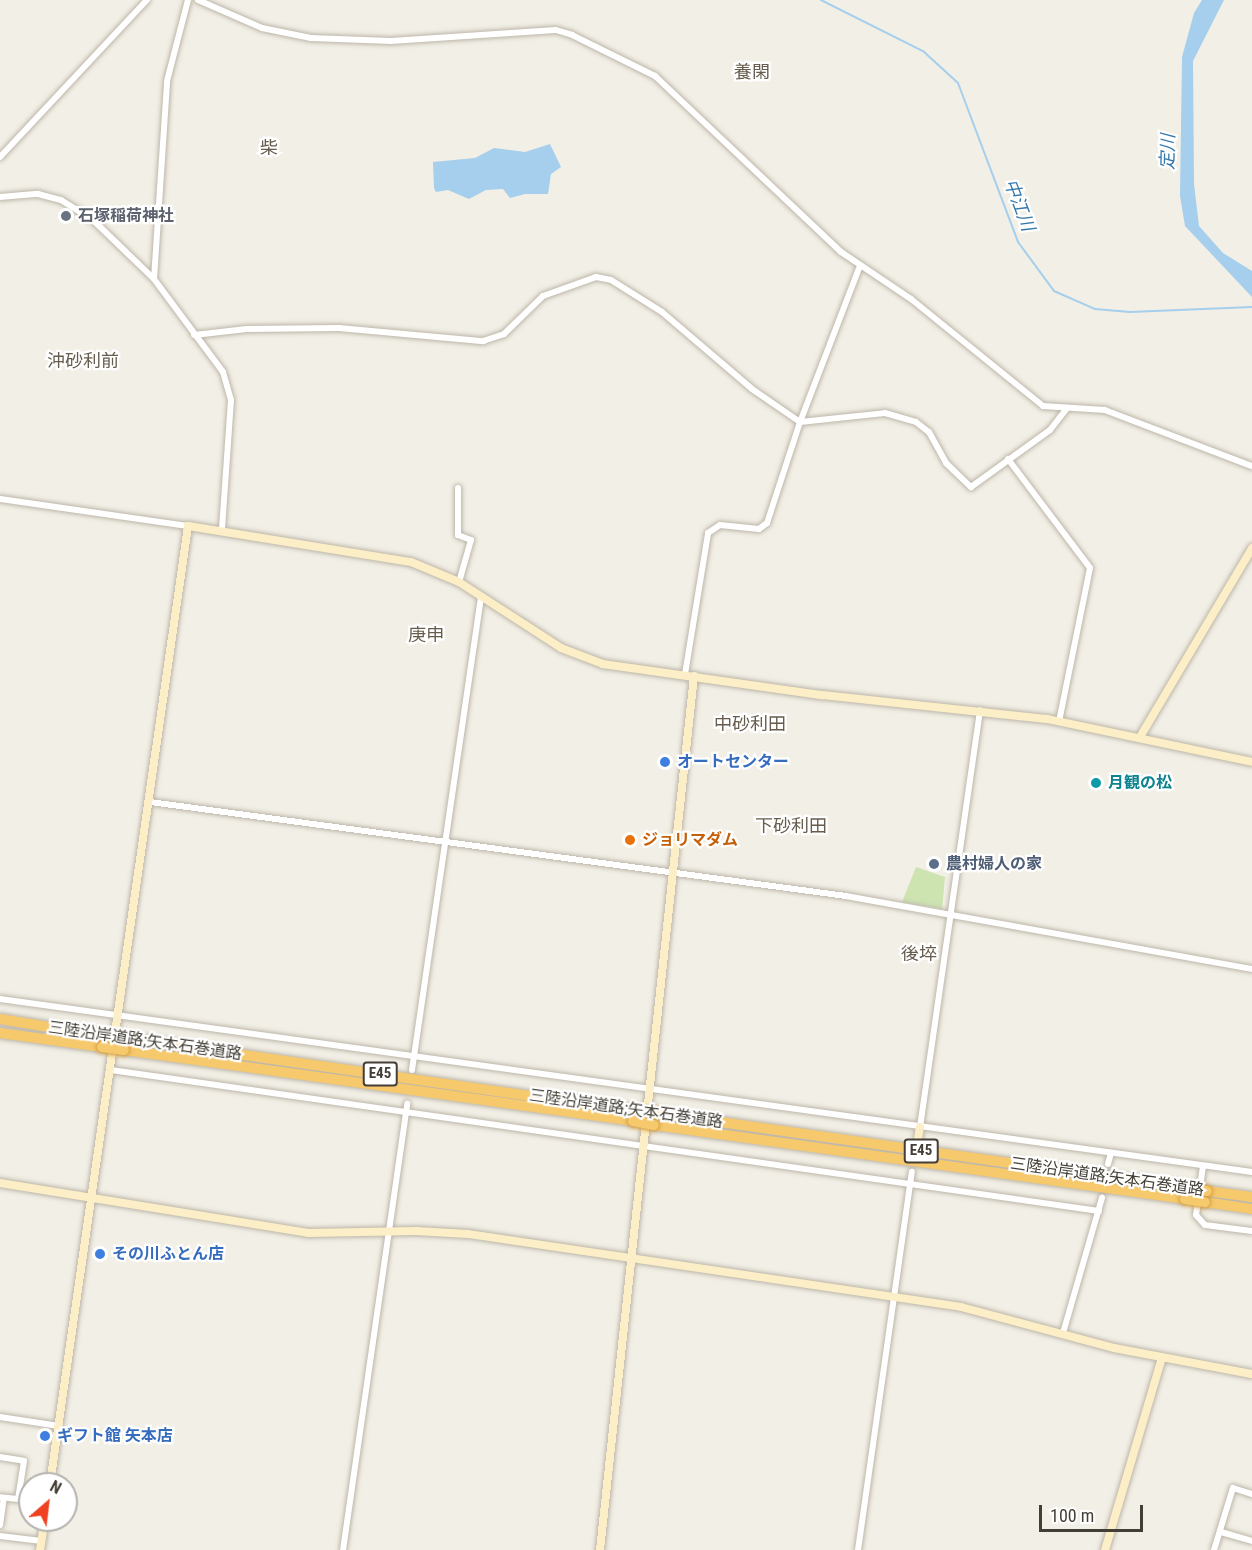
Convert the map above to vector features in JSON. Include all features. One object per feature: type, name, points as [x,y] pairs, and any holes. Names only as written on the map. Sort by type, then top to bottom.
[{"type":"highway","name":"三陸沿岸道路;矢本石巻道路","points":[[0,1019],[103,1041],[124,1050],[634,1116]]},
{"type":"highway","name":"三陸沿岸道路;矢本石巻道路","points":[[0,1033],[103,1041],[125,1038],[634,1116],[1186,1194],[1252,1197]]},
{"type":"highway","name":"三陸沿岸道路;矢本石巻道路","points":[[1206,1196],[1252,1209]]},
{"type":"street","points":[[0,157],[147,0]]},
{"type":"street","points":[[154,279],[167,81],[188,0]]},
{"type":"street","points":[[198,0],[262,28],[311,38],[402,41],[556,30],[573,35],[655,76],[860,266],[911,299],[1043,406],[1067,408],[1090,406],[1105,410],[1252,466]]},
{"type":"street","points":[[0,197],[38,194],[79,210],[122,244],[154,279],[229,385],[228,480],[222,530]]},
{"type":"street","points":[[684,674],[708,533],[720,525],[764,527],[800,422],[860,266]]},
{"type":"street","points":[[194,335],[247,329],[339,328],[483,341],[504,334],[543,296],[596,277],[611,280],[662,312],[752,389],[800,422],[898,414],[929,432],[946,463],[971,487],[1050,430],[1067,408]]},
{"type":"street","points":[[1008,459],[1090,568],[1059,722]]},
{"type":"street","points":[[458,488],[458,535],[471,540],[459,582]]},
{"type":"street","points":[[0,499],[383,555],[459,582],[580,657],[603,664],[822,695],[980,710],[1140,737],[1252,762]]},
{"type":"street","points":[[52,1472],[188,526]]},
{"type":"street","points":[[1140,737],[1252,549]]},
{"type":"street","points":[[412,1070],[481,597]]},
{"type":"street","points":[[600,1550],[671,872],[694,676]]},
{"type":"street","points":[[918,1139],[980,710]]},
{"type":"street","points":[[150,802],[671,872],[949,914],[1252,969]]},
{"type":"street","points":[[0,999],[413,1058],[648,1088],[1252,1172]]},
{"type":"street","points":[[111,1070],[406,1108],[909,1185],[1099,1211]]},
{"type":"street","points":[[343,1550],[406,1108]]},
{"type":"street","points":[[1108,1164],[1111,1153]]},
{"type":"street","points":[[1203,1166],[1197,1215],[1205,1225],[1252,1231]]},
{"type":"street","points":[[858,1550],[912,1172]]},
{"type":"street","points":[[0,1183],[308,1233],[442,1232],[968,1308],[1162,1358],[1252,1374]]},
{"type":"street","points":[[1063,1333],[1102,1198]]},
{"type":"street","points":[[1106,1550],[1162,1358]]},
{"type":"street","points":[[0,1417],[59,1426]]},
{"type":"street","points":[[0,1457],[24,1461],[18,1499],[2,1497],[0,1525]]},
{"type":"street","points":[[1214,1550],[1233,1488],[1252,1494]]},
{"type":"street","points":[[1221,1532],[1252,1541]]},
{"type":"street","points":[[0,1536],[41,1545]]},
{"type":"green space","points":[[916,867],[945,877],[942,909],[902,902]]},
{"type":"water","points":[[1202,0],[1224,0],[1193,61],[1194,184],[1199,226],[1223,253],[1252,271],[1252,297],[1185,226],[1180,196],[1182,57],[1194,13]]},
{"type":"water","points":[[550,144],[561,167],[551,174],[548,194],[525,194],[510,198],[503,189],[486,190],[469,199],[448,190],[436,192],[434,188],[433,162],[475,158],[494,148],[525,152]]},
{"type":"waterway","name":"中江川","points":[[821,0],[923,51],[958,83],[1018,242],[1054,291],[1095,309],[1130,312],[1252,307]]},
{"type":"tunnel","points":[[1102,1198],[1108,1164]]},
{"type":"place","name":"石塚稲荷神社","points":[[66,216]]},
{"type":"place","name":"オートセンター","points":[[665,762]]},
{"type":"place","name":"月観の松","points":[[1096,783]]},
{"type":"place","name":"ジョリマダム","points":[[630,840]]},
{"type":"place","name":"農村婦人の家","points":[[934,864]]},
{"type":"place","name":"その川ふとん店","points":[[100,1254]]},
{"type":"place","name":"ギフト館 矢本店","points":[[45,1436]]},
{"type":"district","name":"養閑","points":[[752,72]]},
{"type":"district","name":"柴","points":[[269,148]]},
{"type":"district","name":"沖砂利前","points":[[83,361]]},
{"type":"district","name":"庚申","points":[[426,635]]},
{"type":"district","name":"中砂利田","points":[[750,724]]},
{"type":"district","name":"下砂利田","points":[[791,826]]},
{"type":"district","name":"後埣","points":[[919,954]]},
{"type":"water label","name":"定川","points":[[1168,152]]}]
